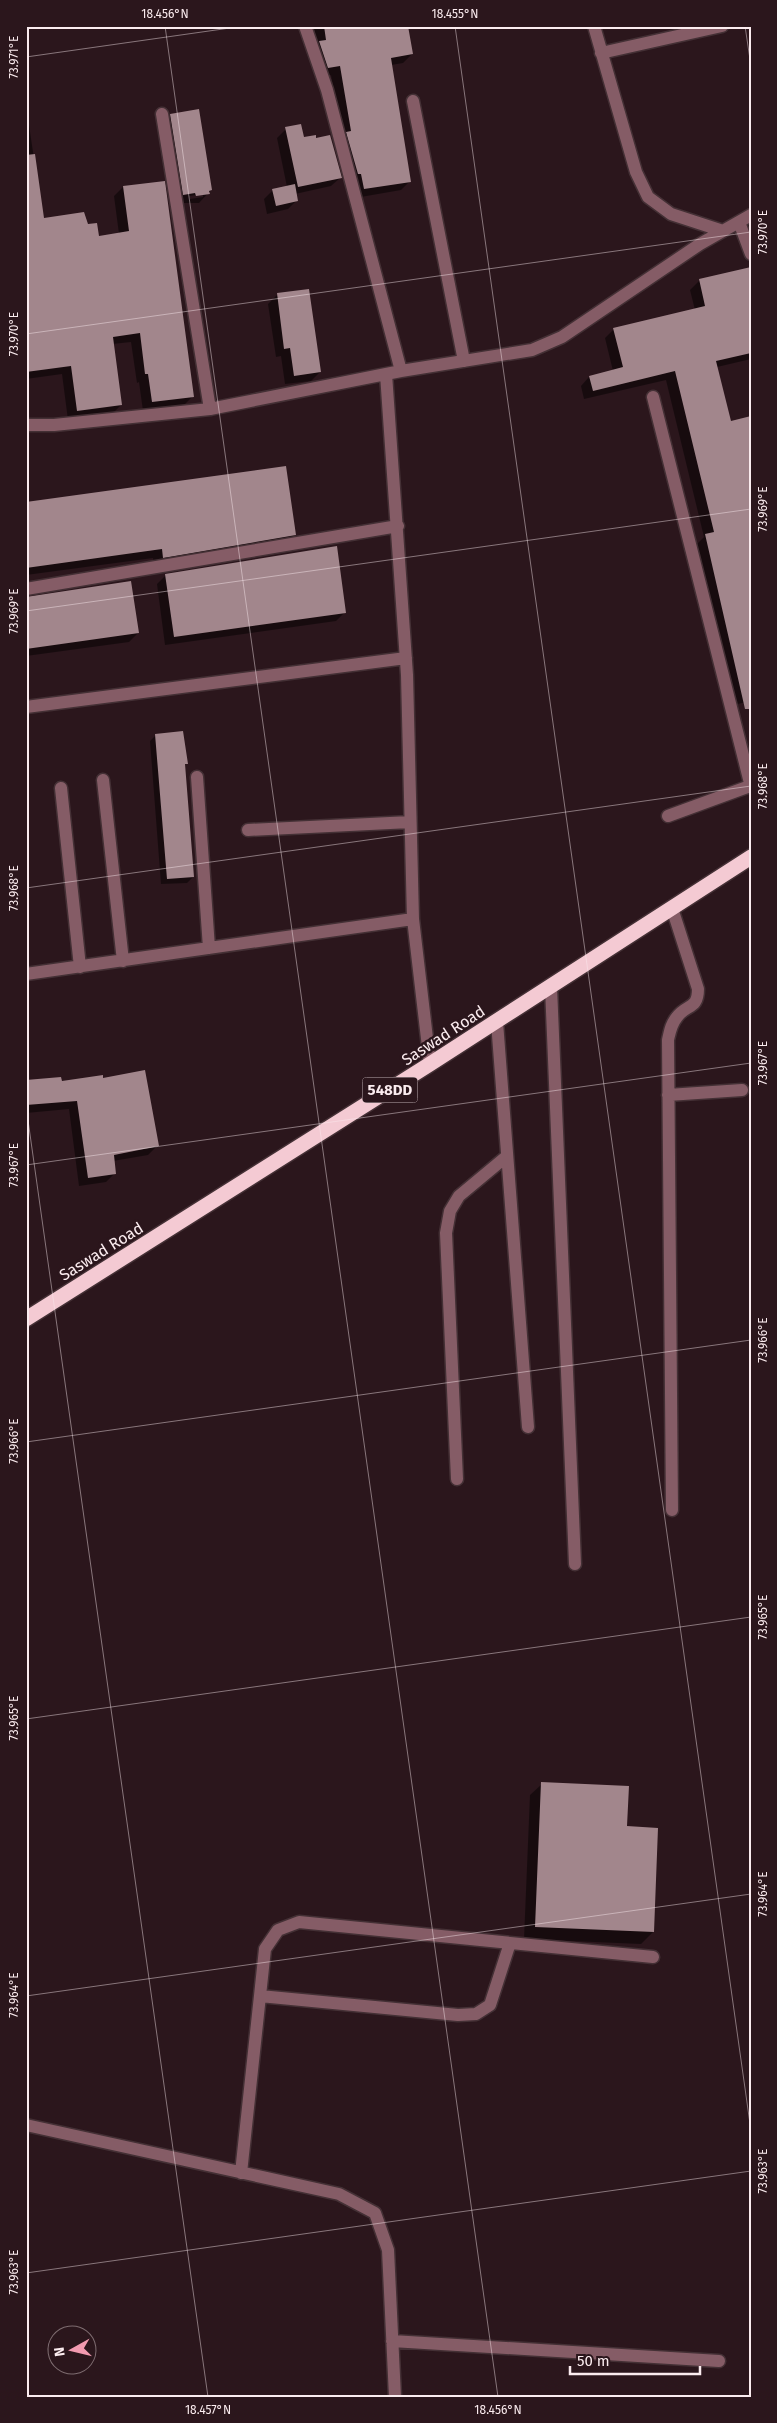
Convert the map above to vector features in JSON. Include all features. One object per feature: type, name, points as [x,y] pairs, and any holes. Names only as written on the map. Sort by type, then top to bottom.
[{"type":"highway","name":"Saswad Road","points":[[26,1319],[497,1022],[751,857]]},
{"type":"street","points":[[305,26],[327,90],[401,372]]},
{"type":"street","points":[[594,26],[636,172],[648,197],[671,214],[723,231]]},
{"type":"street","points":[[601,52],[722,26]]},
{"type":"street","points":[[413,101],[464,361]]},
{"type":"street","points":[[162,114],[210,409]]},
{"type":"street","points":[[26,425],[54,425],[210,409],[386,374],[506,356],[549,344],[723,231],[751,215]]},
{"type":"street","points":[[739,222],[751,254]]},
{"type":"street","points":[[386,374],[406,658],[413,919],[430,1064]]},
{"type":"street","points":[[653,397],[751,787],[668,816]]},
{"type":"street","points":[[26,589],[398,526]]},
{"type":"street","points":[[26,707],[406,658]]},
{"type":"street","points":[[197,777],[209,948]]},
{"type":"street","points":[[103,780],[122,961]]},
{"type":"street","points":[[60,788],[80,967]]},
{"type":"street","points":[[248,830],[410,822]]},
{"type":"street","points":[[672,908],[698,990],[698,998],[693,1006],[678,1015],[671,1025],[668,1040],[672,1510]]},
{"type":"street","points":[[26,974],[413,919]]},
{"type":"street","points":[[551,986],[575,1564]]},
{"type":"street","points":[[497,1022],[528,1426]]},
{"type":"street","points":[[668,1095],[742,1090]]},
{"type":"street","points":[[457,1479],[446,1233],[450,1211],[459,1196],[507,1156]]},
{"type":"street","points":[[242,2172],[265,1949],[278,1930],[299,1922],[653,1957]]},
{"type":"street","points":[[260,1996],[458,2015],[476,2014],[490,2005],[510,1943]]},
{"type":"street","points":[[26,2125],[338,2194],[375,2213],[388,2250],[395,2397]]},
{"type":"street","points":[[392,2341],[719,2361]]},
{"type":"building","points":[[324,26],[408,26],[413,54],[391,58],[411,182],[364,189],[361,174],[358,174],[346,132],[351,131],[340,66],[328,68],[319,41],[326,40]]},
{"type":"building","points":[[199,109],[212,190],[209,191],[210,194],[196,196],[195,193],[183,195],[170,114]]},
{"type":"building","points":[[301,124],[304,137],[316,135],[316,138],[330,135],[342,178],[298,187],[285,127]]},
{"type":"building","points":[[35,154],[44,218],[84,212],[88,224],[97,223],[99,236],[129,231],[123,186],[165,181],[194,397],[152,402],[148,374],[145,374],[140,333],[113,337],[122,405],[77,411],[71,366],[26,372],[26,155]]},
{"type":"building","points":[[295,184],[298,201],[276,206],[272,189]]},
{"type":"building","points":[[751,267],[751,353],[716,361],[731,421],[751,416],[751,709],[745,709],[705,534],[714,532],[675,371],[593,391],[589,376],[623,367],[613,328],[705,306],[699,279]]},
{"type":"building","points":[[309,289],[321,372],[294,376],[290,348],[284,349],[277,293]]},
{"type":"building","points":[[286,466],[296,535],[163,558],[162,549],[26,568],[26,502]]},
{"type":"building","points":[[337,546],[346,613],[174,637],[165,574]]},
{"type":"building","points":[[131,581],[139,633],[26,649],[26,597]]},
{"type":"building","points":[[183,731],[188,764],[185,764],[194,877],[167,879],[155,734]]},
{"type":"building","points":[[145,1070],[159,1146],[114,1155],[116,1174],[88,1178],[77,1101],[26,1105],[26,1080],[61,1077],[62,1081],[103,1075],[103,1078]]},
{"type":"building","points":[[541,1782],[629,1786],[627,1826],[658,1828],[654,1932],[535,1927]]}]
